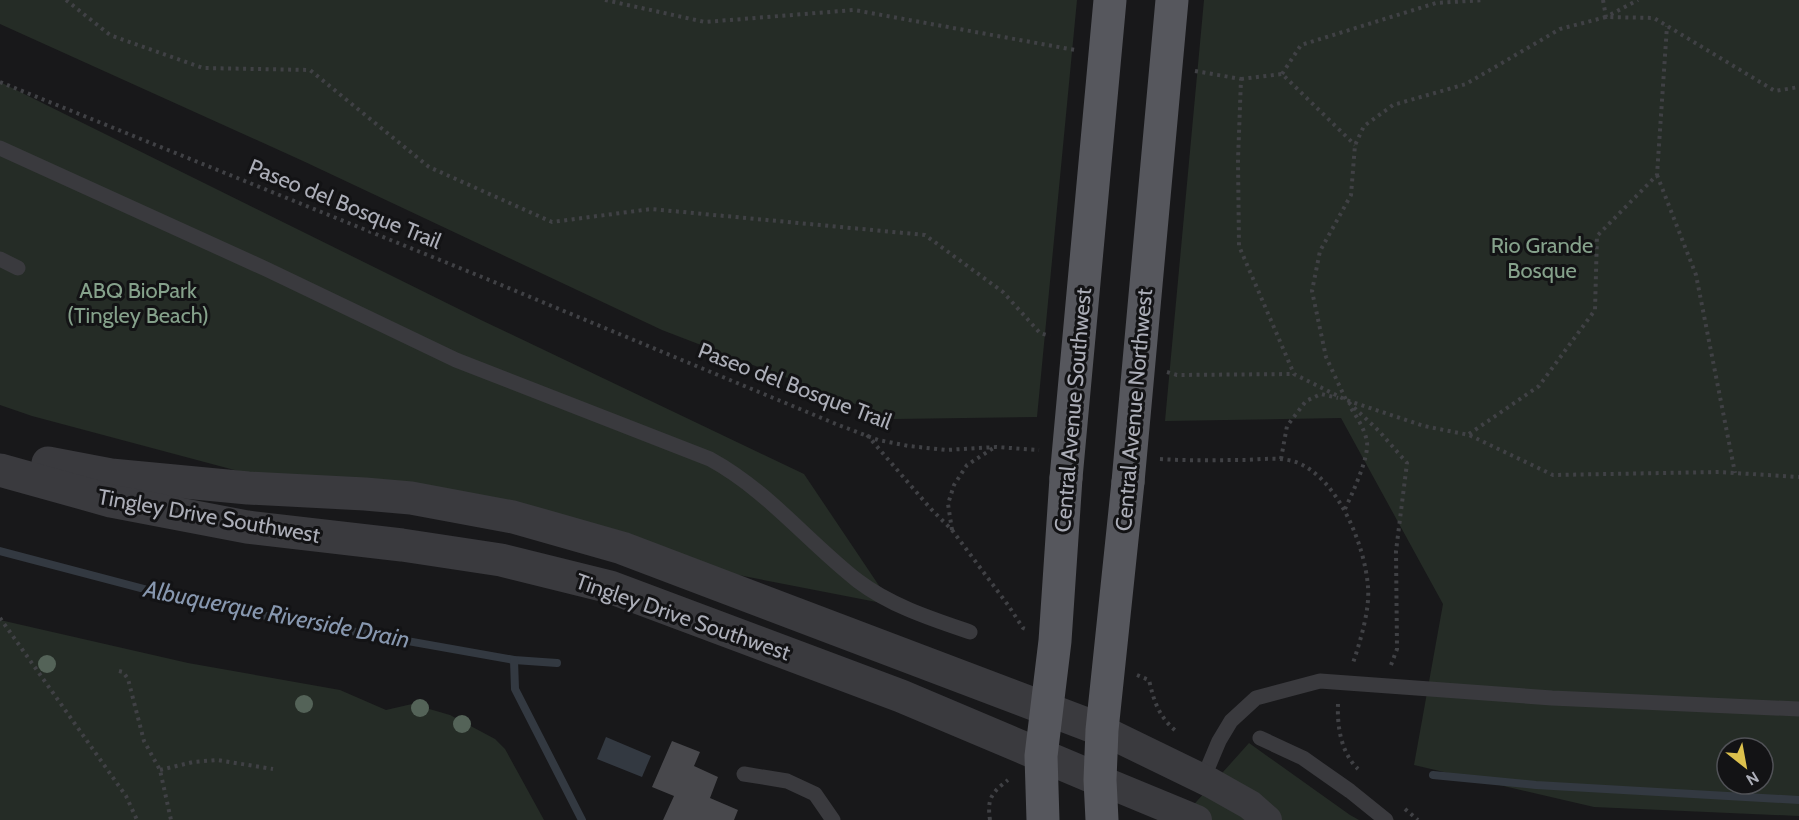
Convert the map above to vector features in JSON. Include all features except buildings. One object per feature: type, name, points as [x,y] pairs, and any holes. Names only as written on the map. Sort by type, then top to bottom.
[{"type":"main road","name":"Central Avenue Southwest","points":[[1042,820],[1041,756],[1055,641],[1066,478],[1110,0]]},
{"type":"main road","name":"Central Avenue Northwest","points":[[1102,820],[1100,780],[1102,730],[1128,482],[1172,0]]},
{"type":"street","name":"Tingley Drive Southwest","points":[[0,454],[111,475],[248,488],[411,498],[513,517],[622,548],[1102,730]]},
{"type":"street","name":"Tingley Drive Southwest","points":[[0,470],[111,501],[247,527],[402,545],[501,560],[610,587],[901,696],[1100,780]]},
{"type":"street","points":[[1102,730],[1203,779],[1250,805],[1267,820]]},
{"type":"street","points":[[1100,780],[1197,820]]},
{"type":"lane","points":[[0,148],[266,269],[456,360],[710,459],[758,490],[858,581],[876,593],[970,632]]},
{"type":"lane","points":[[0,260],[18,268]]},
{"type":"lane","points":[[1203,779],[1231,721],[1256,698],[1320,681],[1552,698],[1799,709]]},
{"type":"lane","points":[[1260,738],[1303,758],[1350,790],[1386,820]]},
{"type":"lane","points":[[744,774],[787,781],[815,794],[833,820]]},
{"type":"path","points":[[66,0],[110,35],[203,68],[310,70],[429,167],[552,222],[651,209],[925,235],[1004,292],[1040,333]]},
{"type":"path","points":[[605,0],[705,22],[854,10],[1079,51]]},
{"type":"path","points":[[1194,71],[1241,79],[1282,74],[1301,45],[1436,3],[1484,0]]},
{"type":"path","points":[[1603,0],[1606,17]]},
{"type":"path","points":[[1344,509],[1357,482],[1367,444],[1359,420],[1346,400],[1326,357],[1312,291],[1320,251],[1351,195],[1355,145],[1364,126],[1394,105],[1466,84],[1560,29],[1606,17],[1638,0]]},
{"type":"path","points":[[1606,17],[1654,18],[1775,91],[1799,87]]},
{"type":"path","points":[[1668,26],[1657,175],[1696,275],[1735,473]]},
{"type":"path","points":[[1282,74],[1355,145]]},
{"type":"path","points":[[1241,79],[1238,160],[1239,246],[1294,374]]},
{"type":"path","name":"Paseo del Bosque Trail","points":[[0,82],[878,440],[946,450],[996,447],[1042,450]]},
{"type":"path","points":[[1468,435],[1539,386],[1595,310],[1597,236],[1657,175]]},
{"type":"path","points":[[1177,375],[1294,374],[1346,400],[1379,431],[1407,463],[1396,551],[1397,650],[1384,685]]},
{"type":"path","points":[[1281,459],[1287,426],[1306,401],[1321,394],[1424,426],[1468,435],[1553,475],[1735,473],[1799,477]]},
{"type":"path","points":[[867,435],[952,530],[1008,604],[1023,628]]},
{"type":"path","points":[[952,530],[948,504],[954,485],[967,465],[996,447]]},
{"type":"path","points":[[1157,459],[1281,459],[1297,463],[1325,482],[1344,509],[1363,556],[1368,589],[1362,638],[1339,701],[1338,721],[1341,737],[1354,765]]},
{"type":"path","points":[[0,618],[126,796],[137,820]]},
{"type":"path","points":[[119,671],[123,672],[128,679],[144,741],[160,770],[171,820]]},
{"type":"path","points":[[1149,680],[1154,704],[1159,713]]},
{"type":"path","points":[[160,770],[193,762],[217,760],[273,769]]},
{"type":"path","points":[[990,820],[989,801],[995,789],[1008,780]]},
{"type":"green space","points":[[0,0],[1077,0],[1037,417],[894,419],[662,330],[303,161],[0,24]]},
{"type":"green space","name":"Rio Grande Bosque","points":[[1204,0],[1799,0],[1799,816],[1594,807],[1414,765],[1443,604],[1341,418],[1165,421]]},
{"type":"green space","name":"ABQ BioPark (Tingley Beach)","points":[[0,82],[481,320],[804,474],[892,605],[328,495],[32,416],[0,405]]},
{"type":"green space","points":[[0,620],[188,663],[340,690],[386,710],[412,704],[450,715],[495,739],[505,749],[544,820],[0,820]]},
{"type":"green space","points":[[1249,743],[1350,815],[1359,820],[1180,820]]},
{"type":"shaded area","points":[[606,737],[651,756],[642,777],[597,759]]},
{"type":"waterway","name":"Albuquerque Riverside Drain","points":[[0,551],[205,605],[514,660],[557,663]]},
{"type":"waterway","points":[[514,660],[515,689],[582,820]]},
{"type":"waterway","name":"Albuquerque Riverside Drain","points":[[1433,775],[1536,785],[1799,800]]}]
